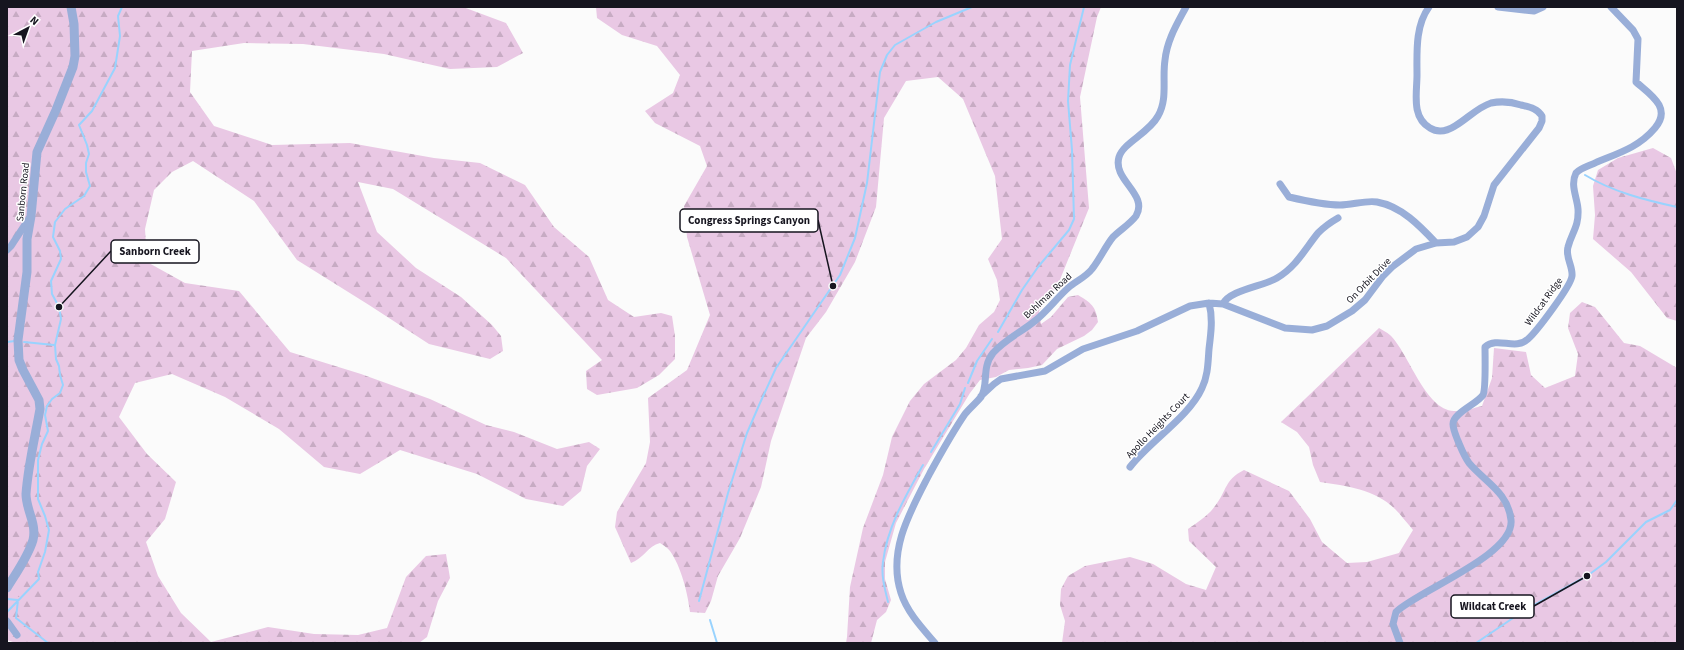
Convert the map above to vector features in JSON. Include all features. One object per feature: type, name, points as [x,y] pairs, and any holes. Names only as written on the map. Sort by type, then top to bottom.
[{"type":"street","name":"Sanborn Road","points":[[7,588],[23,561],[33,540],[34,533],[26,495],[40,409],[39,400],[23,370],[18,350],[27,272],[27,239],[31,216],[37,152],[56,110],[75,56],[74,24],[71,7]]},
{"type":"street","name":"Bohlman Road","points":[[981,396],[984,389],[985,373],[993,354],[1008,340],[1024,330],[1041,316],[1068,288],[1088,273],[1110,241],[1136,215],[1139,206],[1138,200],[1119,170],[1118,158],[1124,149],[1152,126],[1162,109],[1166,50],[1170,36],[1186,7]]},
{"type":"street","name":"On Orbit Drive","points":[[981,396],[1002,379],[1045,371],[1083,349],[1127,335],[1190,306],[1209,303],[1223,304],[1285,328],[1312,330],[1327,326],[1352,311],[1365,300],[1382,276],[1416,249],[1436,243],[1454,242],[1467,237],[1478,227],[1484,216],[1494,185],[1539,128],[1542,121],[1542,116],[1540,112],[1534,108],[1502,102],[1491,103],[1484,106],[1454,127],[1441,131],[1434,130],[1421,121],[1417,109],[1417,46],[1420,28],[1428,7]]},
{"type":"street","points":[[1498,7],[1534,11],[1543,7]]},
{"type":"street","name":"Wildcat Ridge","points":[[1400,643],[1393,624],[1396,612],[1479,561],[1506,537],[1510,530],[1512,523],[1506,503],[1491,482],[1468,462],[1461,449],[1453,423],[1454,418],[1478,400],[1484,392],[1486,347],[1494,342],[1518,344],[1524,341],[1544,320],[1570,283],[1572,273],[1568,260],[1567,248],[1577,227],[1578,221],[1578,209],[1574,186],[1576,173],[1586,166],[1635,146],[1649,135],[1658,125],[1662,108],[1656,100],[1636,82],[1639,45],[1636,34],[1611,7]]},
{"type":"street","points":[[1280,184],[1289,197],[1339,205],[1375,201],[1390,205],[1421,228],[1436,243]]},
{"type":"street","points":[[7,250],[12,246],[31,216]]},
{"type":"street","points":[[1223,304],[1228,297],[1276,279],[1290,270],[1319,232],[1338,218]]},
{"type":"street","name":"Apollo Heights Court","points":[[1130,467],[1139,456],[1196,399],[1202,388],[1208,368],[1212,325],[1209,303]]},
{"type":"street","points":[[935,643],[908,610],[901,593],[897,577],[900,542],[908,514],[950,436],[967,412],[981,396]]},
{"type":"street","points":[[7,621],[17,635]]},
{"type":"green space","points":[[7,7],[463,7],[506,23],[523,53],[497,67],[450,69],[384,54],[303,44],[244,43],[192,51],[190,92],[214,126],[272,145],[350,143],[434,158],[480,163],[525,185],[554,227],[589,257],[608,300],[634,317],[661,313],[672,316],[675,336],[675,359],[659,375],[637,388],[597,395],[587,389],[586,371],[602,360],[506,258],[393,189],[358,182],[377,232],[416,268],[461,297],[492,325],[501,336],[503,351],[490,359],[429,344],[297,260],[254,201],[193,161],[172,172],[154,190],[145,229],[147,262],[185,283],[239,291],[290,352],[361,374],[430,399],[486,425],[514,432],[557,449],[589,442],[600,449],[587,466],[581,491],[563,506],[526,499],[477,474],[400,450],[360,474],[324,467],[279,429],[225,397],[172,374],[135,383],[119,417],[147,454],[176,482],[165,519],[146,542],[158,576],[181,613],[211,642],[268,627],[314,634],[358,635],[387,628],[406,577],[426,556],[446,554],[450,578],[438,601],[427,637],[419,643],[16,643],[7,640]]},
{"type":"green space","points":[[596,7],[1101,7],[1097,17],[1080,97],[1089,208],[1057,287],[1039,311],[1041,324],[1051,317],[1068,297],[1078,295],[1092,306],[1096,312],[1098,322],[1092,330],[1084,336],[1057,349],[1042,365],[1009,370],[996,377],[980,380],[970,393],[924,469],[896,523],[885,562],[885,579],[891,600],[886,612],[877,620],[871,643],[846,643],[850,587],[863,528],[883,475],[892,437],[910,401],[924,384],[956,360],[966,348],[979,325],[994,312],[1000,300],[997,280],[988,259],[1002,239],[995,176],[963,99],[938,77],[906,81],[884,118],[876,207],[855,262],[826,312],[806,338],[771,441],[761,487],[740,538],[718,576],[711,601],[705,613],[690,612],[688,597],[681,572],[669,550],[660,543],[652,547],[639,559],[631,563],[615,527],[617,512],[646,463],[650,442],[648,398],[687,370],[710,315],[687,237],[684,206],[707,166],[700,146],[655,123],[645,111],[673,93],[680,75],[657,46],[622,35],[597,18]]},
{"type":"green space","points":[[1653,148],[1671,158],[1677,174],[1677,321],[1667,318],[1631,272],[1593,239],[1595,215],[1593,186],[1598,170],[1618,158]]},
{"type":"green space","points":[[1582,302],[1595,307],[1624,343],[1640,346],[1677,368],[1677,643],[1062,643],[1065,621],[1060,605],[1061,589],[1068,576],[1085,566],[1130,557],[1153,564],[1186,584],[1206,590],[1216,567],[1189,541],[1188,529],[1203,519],[1212,510],[1219,501],[1229,482],[1244,470],[1289,491],[1310,519],[1322,542],[1347,563],[1367,562],[1399,553],[1413,530],[1400,514],[1387,502],[1369,493],[1350,487],[1320,482],[1313,465],[1309,447],[1297,432],[1281,422],[1379,328],[1389,334],[1397,343],[1426,391],[1434,401],[1444,408],[1458,411],[1482,406],[1492,378],[1494,348],[1526,352],[1531,375],[1545,388],[1575,376],[1578,354],[1568,328],[1570,313]]},
{"type":"green space","points":[[14,584],[22,591],[7,612],[7,594]]},
{"type":"waterway","points":[[7,612],[39,579],[38,572],[45,552],[49,530],[38,499],[38,460],[42,444],[48,431],[45,415],[47,406],[52,399],[60,393],[63,385],[56,359],[55,345],[61,319],[59,307],[52,294],[51,281],[61,259],[60,251],[53,237],[55,222],[65,209],[84,196],[90,186],[86,172],[86,163],[89,154],[79,125],[92,111],[115,68],[120,36],[118,16],[122,7]]},
{"type":"waterway","points":[[699,601],[728,493],[747,433],[776,368],[840,275],[855,238],[867,183],[880,72],[887,55],[895,45],[936,22],[972,7]]},
{"type":"waterway","points":[[998,332],[1022,290],[1038,267],[1069,230],[1074,219],[1072,150],[1068,101],[1070,65],[1084,7]]},
{"type":"waterway","points":[[1585,175],[1618,191],[1677,207]]},
{"type":"waterway","points":[[968,383],[977,361],[992,339]]},
{"type":"waterway","points":[[7,342],[15,341]]},
{"type":"waterway","points":[[24,342],[54,345]]},
{"type":"waterway","points":[[931,452],[960,404],[965,388]]},
{"type":"waterway","points":[[888,602],[883,572],[885,549],[898,512],[923,465]]},
{"type":"waterway","points":[[1476,643],[1525,610],[1587,576],[1606,562],[1646,522],[1670,510],[1677,500]]},
{"type":"waterway","points":[[7,599],[18,600],[16,618],[48,643]]},
{"type":"waterway","points":[[710,620],[717,643]]},
{"type":"place","name":"Congress Springs Canyon","points":[[833,286]]},
{"type":"place","name":"Sanborn Creek","points":[[59,307]]},
{"type":"place","name":"Wildcat Creek","points":[[1587,576]]}]
